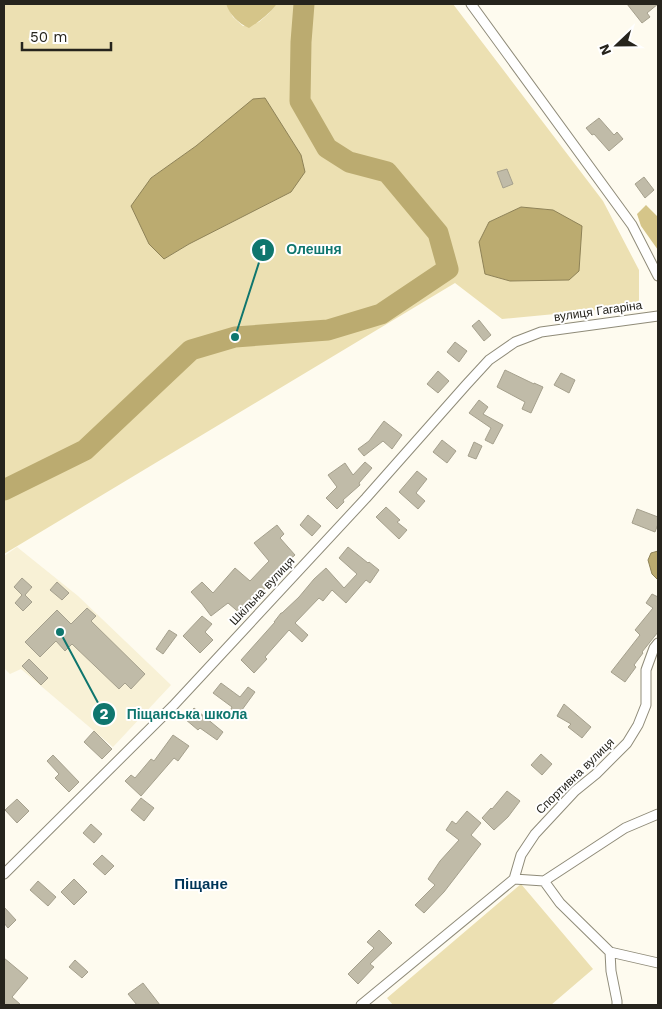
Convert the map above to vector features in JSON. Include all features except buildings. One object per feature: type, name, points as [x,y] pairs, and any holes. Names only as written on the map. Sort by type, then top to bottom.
[{"type":"street","points":[[471,4],[632,224],[658,276]]},
{"type":"street","name":"вулиця Гагаріна","points":[[541,332],[658,316]]},
{"type":"street","name":"Шкільна вулиця","points":[[4,874],[173,706],[366,498],[489,360],[515,342],[541,332]]},
{"type":"street","name":"Спортивна вулиця","points":[[514,879],[520,855],[535,834],[575,791],[596,774],[627,742],[638,725],[646,705],[646,670],[654,648],[658,643]]},
{"type":"street","points":[[361,1005],[514,879],[544,881],[625,828],[658,814]]},
{"type":"street","points":[[544,881],[560,903],[610,952],[658,963]]},
{"type":"street","points":[[610,952],[616,1005]]},
{"type":"shaded area","points":[[4,4],[226,4],[233,17],[243,26],[259,22],[277,4],[453,4],[603,201],[639,270],[639,306],[502,319],[455,283],[4,554]],"holes":[[[196,146],[189,244],[164,259],[151,178]],[[521,207],[553,210],[569,280],[510,281],[485,274],[489,222]]]},
{"type":"shaded area","points":[[226,4],[277,4],[249,28],[235,18]]},
{"type":"shaded area","points":[[265,98],[301,155],[305,172],[291,192],[189,244],[164,259],[149,244],[131,206],[151,178],[196,146],[253,99]]},
{"type":"shaded area","points":[[646,205],[658,217],[658,250],[641,226],[637,214]]},
{"type":"shaded area","points":[[521,207],[553,210],[582,226],[579,271],[569,280],[510,281],[485,274],[479,242],[489,222]]},
{"type":"shaded area","points":[[17,547],[78,596],[171,685],[113,747],[21,669],[10,674],[4,668],[4,556]]},
{"type":"shaded area","points":[[658,551],[658,580],[652,574],[648,560],[651,553]]},
{"type":"shaded area","points":[[521,884],[593,969],[551,1005],[393,1005],[387,998]]},
{"type":"waterway","points":[[4,490],[85,450],[191,350],[235,337],[328,330],[381,314],[448,269],[438,233],[387,172],[349,162],[327,148],[300,101],[304,4]]},
{"type":"place","name":"Олешня","points":[[235,337]]},
{"type":"place","name":"Піщанська школа","points":[[60,632]]},
{"type":"district","name":"Піщане","points":[[201,884]]}]
